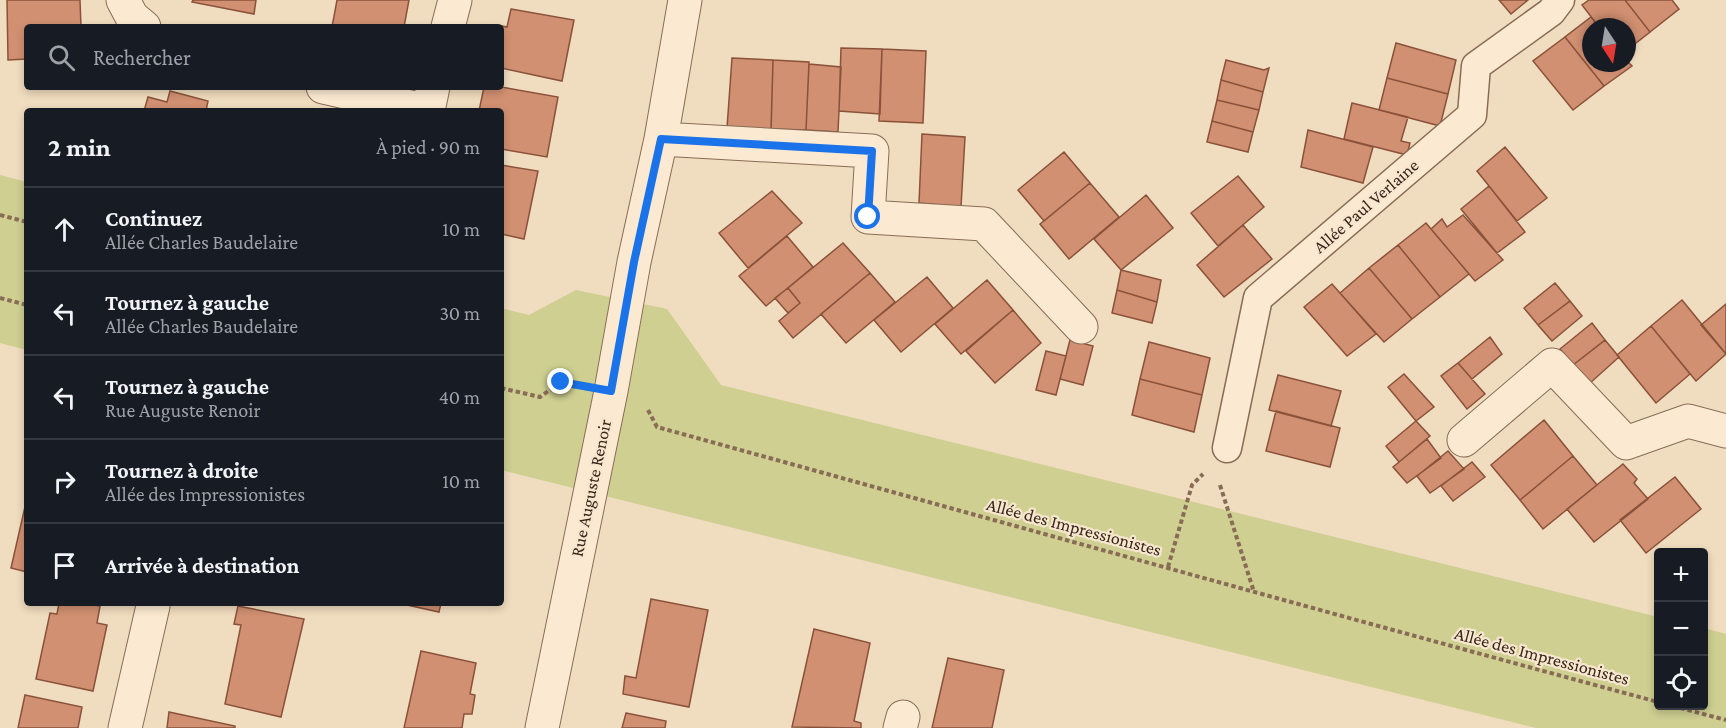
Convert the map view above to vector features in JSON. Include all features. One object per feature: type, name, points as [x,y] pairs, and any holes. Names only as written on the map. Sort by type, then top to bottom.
[{"type":"street","points":[[123,0],[132,17],[140,24]]},
{"type":"street","points":[[449,24],[455,0]]},
{"type":"street","name":"Rue Auguste Renoir","points":[[542,728],[611,391],[634,262],[661,139],[685,0]]},
{"type":"street","name":"Allée Paul Verlaine","points":[[1220,455],[1258,298],[1472,115],[1476,66],[1551,12],[1560,0]]},
{"type":"street","points":[[336,90],[415,108]]},
{"type":"street","points":[[429,108],[433,90]]},
{"type":"street","points":[[661,139],[872,151],[868,217],[984,224],[1081,327]]},
{"type":"street","points":[[1464,440],[1552,364],[1626,443],[1688,421],[1726,431]]},
{"type":"street","points":[[125,728],[153,606]]},
{"type":"path","points":[[0,215],[24,221]]},
{"type":"path","points":[[0,298],[24,304]]},
{"type":"path","name":"Allée des Impressionistes","points":[[504,389],[540,397],[561,382],[641,397],[657,427],[1168,567],[1254,593],[1654,701]]},
{"type":"path","points":[[1168,567],[1192,485],[1220,455]]},
{"type":"path","points":[[1220,455],[1254,593]]},
{"type":"path","points":[[1691,710],[1726,720]]},
{"type":"green space","points":[[0,175],[24,181],[24,349],[0,343]]},
{"type":"green space","points":[[576,290],[667,309],[721,385],[1654,616],[1654,710],[1708,710],[1708,629],[1726,634],[1726,728],[1536,728],[504,471],[504,309],[529,315]]},
{"type":"building","points":[[7,0],[80,0],[81,24],[24,24],[24,59],[8,60]]},
{"type":"building","points":[[193,0],[256,0],[254,14],[192,2]]},
{"type":"building","points":[[337,0],[409,0],[405,24],[333,24]]},
{"type":"building","points":[[1499,0],[1528,0],[1511,14]]},
{"type":"building","points":[[1589,0],[1625,0],[1650,32],[1636,43],[1636,18],[1592,18],[1582,5]]},
{"type":"building","points":[[1625,0],[1672,0],[1679,9],[1650,32]]},
{"type":"building","points":[[511,9],[574,20],[562,81],[504,69],[504,26],[507,27]]},
{"type":"building","points":[[1582,24],[1582,58],[1565,37]]},
{"type":"building","points":[[1565,37],[1582,58],[1582,72],[1593,72],[1604,86],[1573,110],[1533,61]]},
{"type":"building","points":[[1396,43],[1456,60],[1448,94],[1387,78]]},
{"type":"building","points":[[841,48],[882,49],[880,114],[839,111]]},
{"type":"building","points":[[882,49],[926,51],[923,123],[879,121]]},
{"type":"building","points":[[732,58],[773,60],[771,134],[727,128]]},
{"type":"building","points":[[773,60],[809,62],[806,130],[771,129]]},
{"type":"building","points":[[1226,60],[1264,70],[1269,68],[1263,92],[1221,80]]},
{"type":"building","points":[[809,64],[841,67],[838,132],[806,130]]},
{"type":"building","points":[[1593,72],[1624,72],[1604,86]]},
{"type":"building","points":[[1387,78],[1448,94],[1440,126],[1379,110]]},
{"type":"building","points":[[1221,80],[1263,92],[1259,110],[1217,100]]},
{"type":"building","points":[[504,88],[558,97],[547,157],[504,150],[504,108],[480,108],[483,90],[504,90]]},
{"type":"building","points":[[170,91],[208,101],[207,108],[145,108],[148,97],[167,102]]},
{"type":"building","points":[[1217,100],[1259,110],[1253,132],[1212,121]]},
{"type":"building","points":[[1352,103],[1408,117],[1401,141],[1410,143],[1407,155],[1344,139]]},
{"type":"building","points":[[1212,121],[1253,132],[1248,152],[1207,142]]},
{"type":"building","points":[[1308,130],[1373,147],[1363,183],[1301,167]]},
{"type":"building","points":[[922,134],[965,137],[961,207],[919,203]]},
{"type":"building","points":[[1505,147],[1547,198],[1517,221],[1477,171]]},
{"type":"building","points":[[1064,152],[1090,183],[1044,221],[1018,190]]},
{"type":"building","points":[[504,165],[538,171],[524,239],[504,235]]},
{"type":"building","points":[[1238,176],[1264,207],[1218,246],[1191,213]]},
{"type":"building","points":[[1090,183],[1119,217],[1069,259],[1040,224]]},
{"type":"building","points":[[1489,186],[1525,232],[1497,253],[1461,209]]},
{"type":"building","points":[[772,191],[802,223],[748,268],[719,233]]},
{"type":"building","points":[[1146,195],[1173,228],[1121,270],[1094,239]]},
{"type":"building","points":[[1463,215],[1503,260],[1475,281],[1431,229],[1442,219],[1447,227]]},
{"type":"building","points":[[1426,223],[1469,274],[1440,297],[1398,245]]},
{"type":"building","points":[[1243,225],[1272,259],[1224,297],[1197,265]]},
{"type":"building","points":[[787,236],[813,267],[766,306],[739,276]]},
{"type":"building","points":[[843,243],[870,273],[793,338],[779,321],[800,303],[788,288]]},
{"type":"building","points":[[1398,245],[1440,297],[1412,319],[1369,268]]},
{"type":"building","points":[[1369,268],[1412,319],[1384,342],[1340,293]]},
{"type":"building","points":[[1121,270],[1161,280],[1157,302],[1117,290]]},
{"type":"building","points":[[870,273],[895,302],[846,343],[821,314]]},
{"type":"building","points":[[927,277],[953,308],[901,352],[874,320]]},
{"type":"building","points":[[987,280],[1013,310],[961,354],[935,324]]},
{"type":"building","points":[[1555,283],[1570,301],[1538,325],[1524,308]]},
{"type":"building","points":[[1332,284],[1376,334],[1347,356],[1304,307]]},
{"type":"building","points":[[788,288],[800,303],[788,313],[775,298]]},
{"type":"building","points":[[1117,290],[1157,302],[1152,323],[1112,313]]},
{"type":"building","points":[[1682,300],[1726,354],[1696,381],[1651,326]]},
{"type":"building","points":[[1570,301],[1582,316],[1552,341],[1538,325]]},
{"type":"building","points":[[1726,304],[1726,354],[1701,325]]},
{"type":"building","points":[[1013,310],[1041,343],[995,383],[966,351]]},
{"type":"building","points":[[1592,323],[1605,340],[1573,365],[1560,349]]},
{"type":"building","points":[[1651,326],[1690,374],[1656,403],[1617,355]]},
{"type":"building","points":[[1490,337],[1502,354],[1472,379],[1458,363]]},
{"type":"building","points":[[1070,340],[1093,346],[1083,385],[1060,379]]},
{"type":"building","points":[[1605,340],[1619,357],[1589,384],[1573,365]]},
{"type":"building","points":[[1149,342],[1210,358],[1202,395],[1140,379]]},
{"type":"building","points":[[1046,351],[1066,356],[1056,395],[1036,390]]},
{"type":"building","points":[[1458,363],[1485,394],[1467,409],[1441,376]]},
{"type":"building","points":[[1404,374],[1434,407],[1416,421],[1388,387]]},
{"type":"building","points":[[1278,375],[1341,391],[1331,426],[1269,410]]},
{"type":"building","points":[[1140,379],[1202,395],[1194,432],[1132,415]]},
{"type":"building","points":[[1276,411],[1340,428],[1330,467],[1266,451]]},
{"type":"building","points":[[1544,420],[1573,456],[1520,500],[1491,465]]},
{"type":"building","points":[[1416,421],[1430,436],[1399,462],[1386,446]]},
{"type":"building","points":[[1427,439],[1441,458],[1407,483],[1393,467]]},
{"type":"building","points":[[1448,451],[1464,469],[1430,493],[1417,476]]},
{"type":"building","points":[[1573,456],[1597,485],[1543,529],[1520,500]]},
{"type":"building","points":[[1472,462],[1485,477],[1453,501],[1441,486]]},
{"type":"building","points":[[1623,464],[1637,479],[1634,483],[1648,499],[1594,542],[1567,509]]},
{"type":"building","points":[[1675,477],[1701,509],[1646,553],[1620,520]]},
{"type":"building","points":[[24,511],[24,571],[11,568]]},
{"type":"building","points":[[651,599],[708,610],[689,707],[623,694],[625,676],[636,678]]},
{"type":"building","points":[[58,606],[100,606],[97,623],[107,625],[93,691],[36,679],[50,613],[57,614]]},
{"type":"building","points":[[238,606],[304,619],[281,717],[225,704],[241,625],[234,624]]},
{"type":"building","points":[[412,606],[440,606],[439,612]]},
{"type":"building","points":[[814,629],[870,643],[854,721],[861,723],[861,728],[792,727]]},
{"type":"building","points":[[421,651],[476,663],[470,694],[475,695],[472,714],[464,714],[462,728],[404,728]]},
{"type":"building","points":[[948,658],[1004,670],[992,728],[932,728]]},
{"type":"building","points":[[25,695],[82,707],[78,728],[18,728]]},
{"type":"building","points":[[169,712],[235,726],[235,728],[167,728]]},
{"type":"building","points":[[626,713],[666,721],[665,728],[622,728]]},
{"type":"route","points":[[561,382],[611,391],[634,262],[661,139],[872,151],[868,217]]}]
